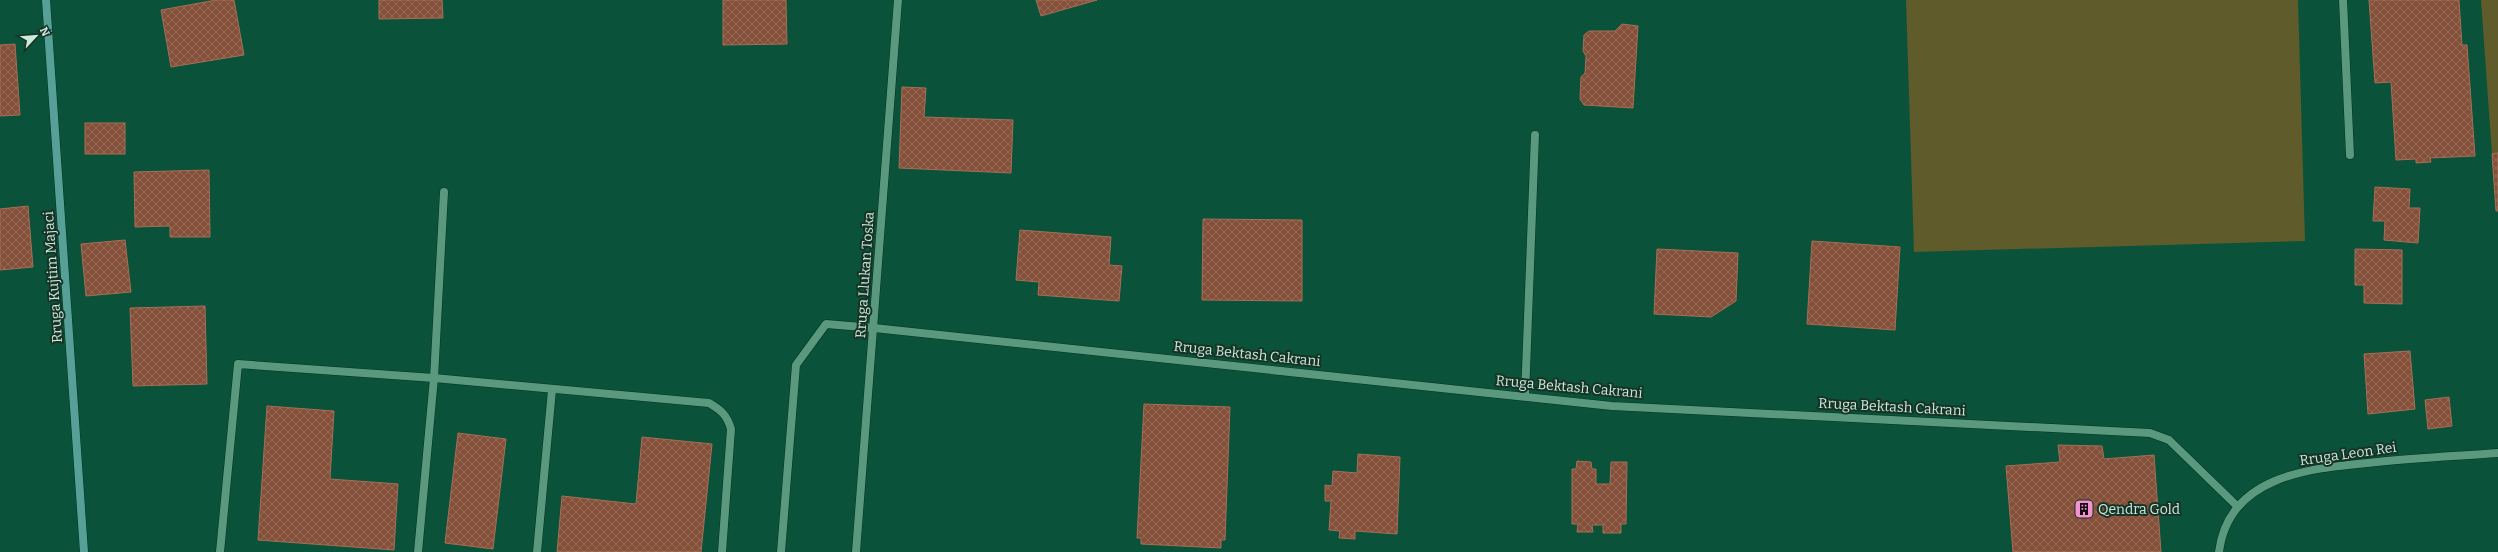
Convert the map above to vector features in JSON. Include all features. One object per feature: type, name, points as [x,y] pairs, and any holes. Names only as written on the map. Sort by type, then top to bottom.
[{"type":"street","name":"Rruga Kujtim Majaci","points":[[46,0],[84,552]]},
{"type":"street","name":"Rruga Llukan Toska","points":[[856,552],[898,0]]},
{"type":"street","points":[[2343,0],[2350,155]]},
{"type":"street","points":[[1525,396],[1535,135]]},
{"type":"street","points":[[418,552],[434,378],[444,192]]},
{"type":"street","name":"Rruga Bektash Cakrani","points":[[780,552],[796,365],[826,324],[1612,406],[2150,433],[2169,440],[2237,506]]},
{"type":"street","points":[[220,552],[238,364],[434,378],[552,390],[709,403],[721,410],[728,419],[731,429],[722,552]]},
{"type":"street","points":[[538,552],[552,390]]},
{"type":"street","name":"Rruga Leon Rei","points":[[2218,552],[2221,536],[2237,506],[2258,489],[2284,477],[2317,468],[2498,453]]},
{"type":"shaded area","points":[[1906,0],[2298,0],[2305,241],[1914,252]]},
{"type":"shaded area","points":[[2481,0],[2498,0],[2498,211],[2496,211]]},
{"type":"building","points":[[216,0],[234,0],[244,55],[171,67],[161,10]]},
{"type":"building","points":[[379,0],[442,0],[443,18],[379,19]]},
{"type":"building","points":[[723,0],[786,0],[787,44],[723,45]]},
{"type":"building","points":[[1036,0],[1097,0],[1041,16]]},
{"type":"building","points":[[2369,0],[2459,0],[2462,45],[2467,45],[2475,156],[2430,158],[2431,162],[2416,163],[2416,159],[2396,160],[2391,82],[2375,83]]},
{"type":"building","points":[[1622,24],[1638,26],[1633,108],[1584,105],[1580,99],[1581,77],[1585,73],[1586,56],[1583,51],[1584,35],[1589,31],[1615,31]]},
{"type":"building","points":[[15,44],[20,115],[0,116],[0,45]]},
{"type":"building","points":[[902,87],[926,88],[924,117],[1013,120],[1011,173],[899,168]]},
{"type":"building","points":[[85,123],[125,123],[125,154],[85,154]]},
{"type":"building","points":[[2498,153],[2498,211],[2496,211],[2492,154]]},
{"type":"building","points":[[209,170],[210,237],[170,237],[170,226],[135,227],[134,172]]},
{"type":"building","points":[[2375,187],[2410,189],[2409,208],[2420,208],[2418,243],[2384,240],[2385,221],[2373,221]]},
{"type":"building","points":[[28,206],[33,267],[0,270],[0,209]]},
{"type":"building","points":[[1203,219],[1302,220],[1302,301],[1202,300]]},
{"type":"building","points":[[1020,230],[1111,237],[1109,265],[1122,266],[1119,301],[1038,295],[1039,282],[1016,280]]},
{"type":"building","points":[[125,240],[131,292],[86,296],[81,244]]},
{"type":"building","points":[[1812,241],[1900,247],[1895,330],[1807,324]]},
{"type":"building","points":[[1657,249],[1738,253],[1736,301],[1711,317],[1654,314]]},
{"type":"building","points":[[2355,249],[2402,250],[2402,304],[2364,303],[2364,285],[2355,285]]},
{"type":"building","points":[[205,306],[207,384],[133,386],[130,308]]},
{"type":"building","points":[[2410,351],[2415,409],[2368,414],[2364,354]]},
{"type":"building","points":[[2449,397],[2452,426],[2428,429],[2425,400]]},
{"type":"building","points":[[1144,404],[1230,407],[1225,540],[1221,540],[1221,548],[1141,544],[1141,538],[1137,538]]},
{"type":"building","points":[[267,406],[334,411],[330,479],[398,484],[394,550],[258,540]]},
{"type":"building","points":[[458,433],[506,439],[493,549],[445,543]]},
{"type":"building","points":[[642,437],[712,444],[701,552],[557,552],[562,496],[636,504]]},
{"type":"building","name":"Qendra Gold","points":[[2058,445],[2102,446],[2104,459],[2154,455],[2161,552],[2013,552],[2006,466],[2060,462]]},
{"type":"building","points":[[1358,454],[1400,457],[1397,534],[1355,531],[1355,539],[1339,538],[1340,531],[1329,530],[1331,501],[1325,501],[1325,485],[1332,486],[1333,471],[1357,473]]},
{"type":"building","points":[[1577,461],[1591,462],[1592,469],[1596,469],[1596,484],[1610,484],[1611,462],[1627,462],[1626,524],[1621,524],[1621,533],[1603,533],[1603,525],[1592,525],[1593,532],[1577,532],[1578,524],[1572,524],[1572,469],[1576,469]]},
{"type":"place","name":"Qendra Gold","points":[[2084,509]]}]
